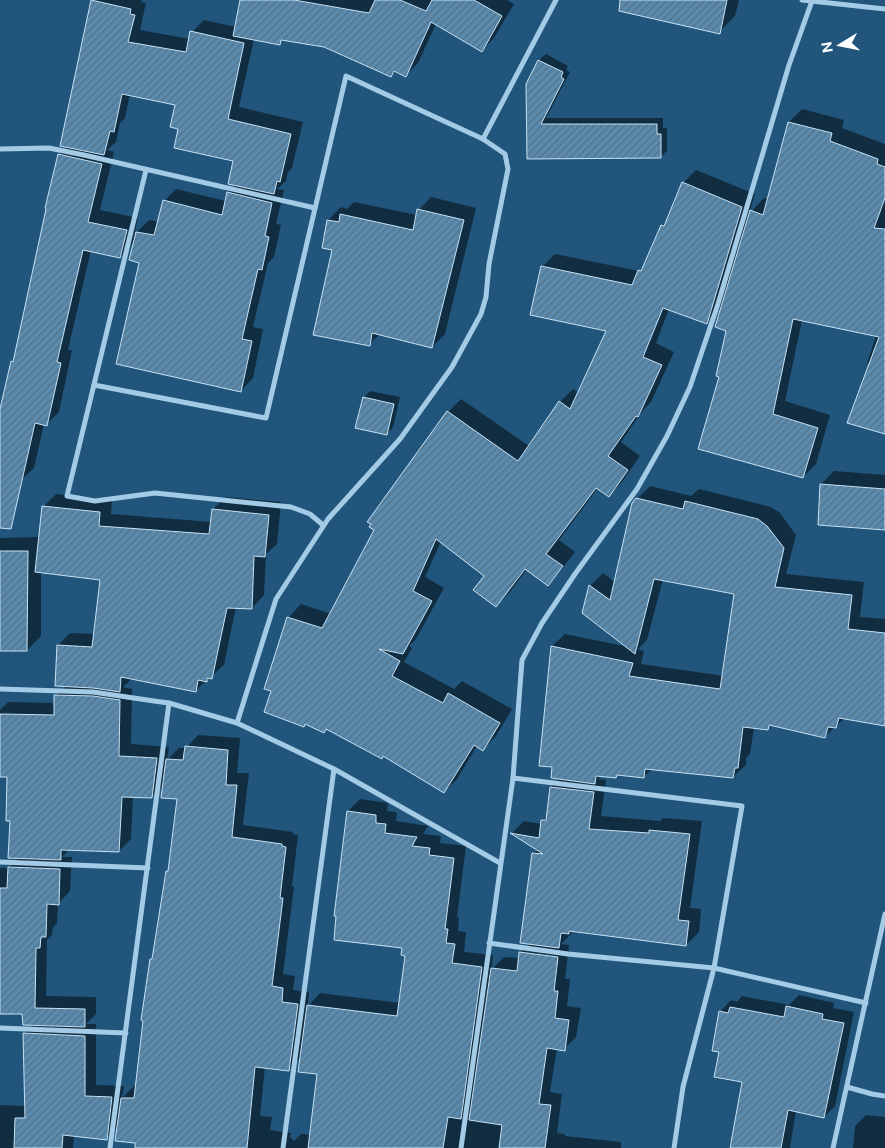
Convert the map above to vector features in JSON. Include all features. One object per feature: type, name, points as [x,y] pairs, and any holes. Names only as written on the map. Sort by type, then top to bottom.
[{"type":"street","points":[[483,139],[556,0]]},
{"type":"street","points":[[802,0],[885,9]]},
{"type":"street","points":[[869,6],[870,0]]},
{"type":"street","points":[[461,1148],[513,778],[522,660],[542,623],[574,574],[637,489],[667,436],[690,388],[718,304],[788,65],[812,1]]},
{"type":"street","points":[[94,385],[266,418],[346,76],[483,139],[505,154],[508,169],[490,264],[486,297],[481,314],[452,367],[400,439],[324,525],[276,599],[237,723]]},
{"type":"street","points":[[0,149],[49,148],[315,208]]},
{"type":"street","points":[[146,170],[67,496],[95,501],[155,493],[291,507],[310,514],[324,525]]},
{"type":"street","points":[[0,689],[93,692],[169,703],[237,723],[334,769],[500,863]]},
{"type":"street","points":[[110,1148],[169,703]]},
{"type":"street","points":[[283,1148],[334,769]]},
{"type":"street","points":[[513,778],[742,806],[714,968],[683,1087],[674,1148]]},
{"type":"street","points":[[0,862],[148,868]]},
{"type":"street","points":[[834,1148],[885,914]]},
{"type":"street","points":[[489,943],[568,954],[714,968],[866,1003]]},
{"type":"street","points":[[0,1028],[126,1033]]},
{"type":"street","points":[[847,1086],[885,1096]]},
{"type":"building","points":[[91,0],[131,9],[130,14],[135,15],[128,42],[186,52],[190,31],[244,43],[228,119],[291,134],[280,182],[277,181],[274,194],[228,184],[233,161],[174,148],[178,129],[170,127],[175,105],[122,94],[114,132],[110,131],[104,155],[60,146]]},
{"type":"building","points":[[240,0],[294,0],[369,13],[375,0],[400,0],[426,11],[432,0],[474,0],[502,16],[482,52],[431,22],[406,77],[394,71],[391,77],[324,47],[281,40],[280,45],[233,36]]},
{"type":"building","points":[[620,0],[727,0],[720,34],[619,11]]},
{"type":"building","points":[[538,60],[563,72],[561,77],[564,79],[541,124],[657,124],[657,134],[661,134],[661,158],[527,159],[526,84]]},
{"type":"building","points":[[788,122],[832,133],[830,141],[878,159],[877,164],[885,167],[885,198],[874,228],[885,229],[885,434],[847,423],[879,337],[793,319],[773,414],[818,428],[803,478],[698,449],[719,377],[716,376],[726,331],[715,327],[750,210],[763,215]]},
{"type":"building","points":[[58,154],[102,164],[88,222],[127,230],[120,258],[83,250],[57,362],[61,363],[47,426],[35,423],[11,529],[0,528],[0,409],[11,361],[13,362]]},
{"type":"building","points":[[682,182],[742,207],[707,324],[663,308],[643,357],[662,365],[638,417],[636,416],[608,456],[628,470],[609,497],[596,488],[546,554],[563,566],[548,586],[525,569],[496,607],[473,590],[484,576],[436,539],[413,591],[432,601],[403,654],[379,649],[400,661],[392,676],[443,703],[448,693],[500,723],[483,751],[474,745],[444,793],[383,756],[382,759],[326,729],[324,733],[305,724],[304,727],[264,712],[271,691],[264,689],[287,617],[322,628],[374,530],[369,527],[371,524],[367,522],[447,411],[518,461],[559,401],[570,409],[606,331],[530,315],[541,266],[632,285],[638,270],[641,271],[661,225],[664,226]]},
{"type":"building","points":[[227,192],[272,203],[265,236],[269,237],[262,270],[258,269],[242,339],[252,341],[241,392],[116,364],[139,263],[129,260],[136,232],[154,235],[163,200],[222,215]]},
{"type":"building","points":[[417,209],[464,220],[432,348],[372,333],[370,346],[313,335],[332,250],[322,248],[327,220],[339,222],[340,214],[413,230]]},
{"type":"building","points":[[363,397],[394,404],[387,435],[355,428]]},
{"type":"building","points":[[820,484],[885,489],[885,530],[818,525]]},
{"type":"building","points":[[636,498],[683,509],[685,501],[758,519],[767,526],[784,548],[775,587],[852,595],[848,629],[885,633],[885,726],[839,718],[836,728],[828,727],[825,738],[769,725],[768,730],[743,727],[738,768],[735,768],[733,778],[645,769],[644,778],[617,775],[616,778],[596,776],[595,784],[551,778],[552,767],[539,766],[551,646],[633,663],[629,676],[720,689],[734,594],[654,579],[635,654],[582,613],[589,585],[610,600],[632,503]]},
{"type":"building","points":[[42,506],[100,512],[99,526],[209,534],[212,509],[269,515],[265,557],[254,556],[252,609],[227,608],[212,679],[207,678],[207,682],[198,680],[196,692],[121,677],[120,692],[93,688],[55,686],[57,645],[92,647],[100,580],[35,572]]},
{"type":"building","points":[[0,551],[28,551],[27,651],[0,651]]},
{"type":"building","points":[[54,695],[93,696],[120,700],[119,756],[157,758],[152,798],[122,797],[119,852],[61,850],[61,860],[8,858],[10,821],[6,821],[7,777],[0,777],[0,714],[54,715]]},
{"type":"building","points":[[185,746],[228,750],[226,785],[237,785],[232,837],[282,844],[282,846],[286,847],[280,898],[283,898],[272,986],[283,988],[282,1002],[298,1004],[289,1071],[255,1067],[247,1148],[135,1148],[135,1143],[115,1141],[121,1098],[134,1098],[143,1021],[141,1020],[150,959],[152,959],[166,871],[168,871],[177,799],[161,798],[166,759],[183,760]]},
{"type":"building","points":[[550,787],[594,792],[589,829],[649,833],[649,830],[690,834],[678,920],[689,921],[686,946],[569,931],[569,934],[561,933],[559,948],[520,943],[532,853],[543,854],[510,833],[539,838],[541,820],[546,820]]},
{"type":"building","points":[[347,811],[376,815],[376,823],[386,824],[385,833],[417,837],[412,846],[430,848],[429,855],[454,858],[445,929],[448,929],[446,943],[455,944],[452,963],[482,967],[461,1119],[448,1117],[443,1148],[308,1148],[317,1074],[298,1072],[307,1005],[397,1016],[405,956],[401,955],[402,948],[334,940],[336,916],[334,916]]},
{"type":"building","points":[[8,867],[60,869],[59,905],[47,904],[46,937],[41,937],[40,948],[36,948],[35,1008],[85,1009],[85,1027],[23,1025],[22,1014],[0,1014],[0,888],[7,888]]},
{"type":"building","points":[[519,952],[558,957],[554,991],[558,991],[555,1018],[569,1020],[565,1051],[547,1048],[539,1104],[551,1105],[545,1148],[499,1148],[502,1125],[469,1120],[491,968],[517,971]]},
{"type":"building","points":[[786,1006],[823,1014],[822,1019],[844,1023],[824,1118],[788,1110],[781,1148],[730,1148],[742,1082],[714,1077],[719,1052],[712,1051],[719,1011],[728,1013],[730,1007],[784,1017]]},
{"type":"building","points":[[23,1033],[85,1036],[85,1096],[112,1097],[107,1140],[63,1135],[62,1148],[14,1148],[15,1118],[25,1118]]}]
